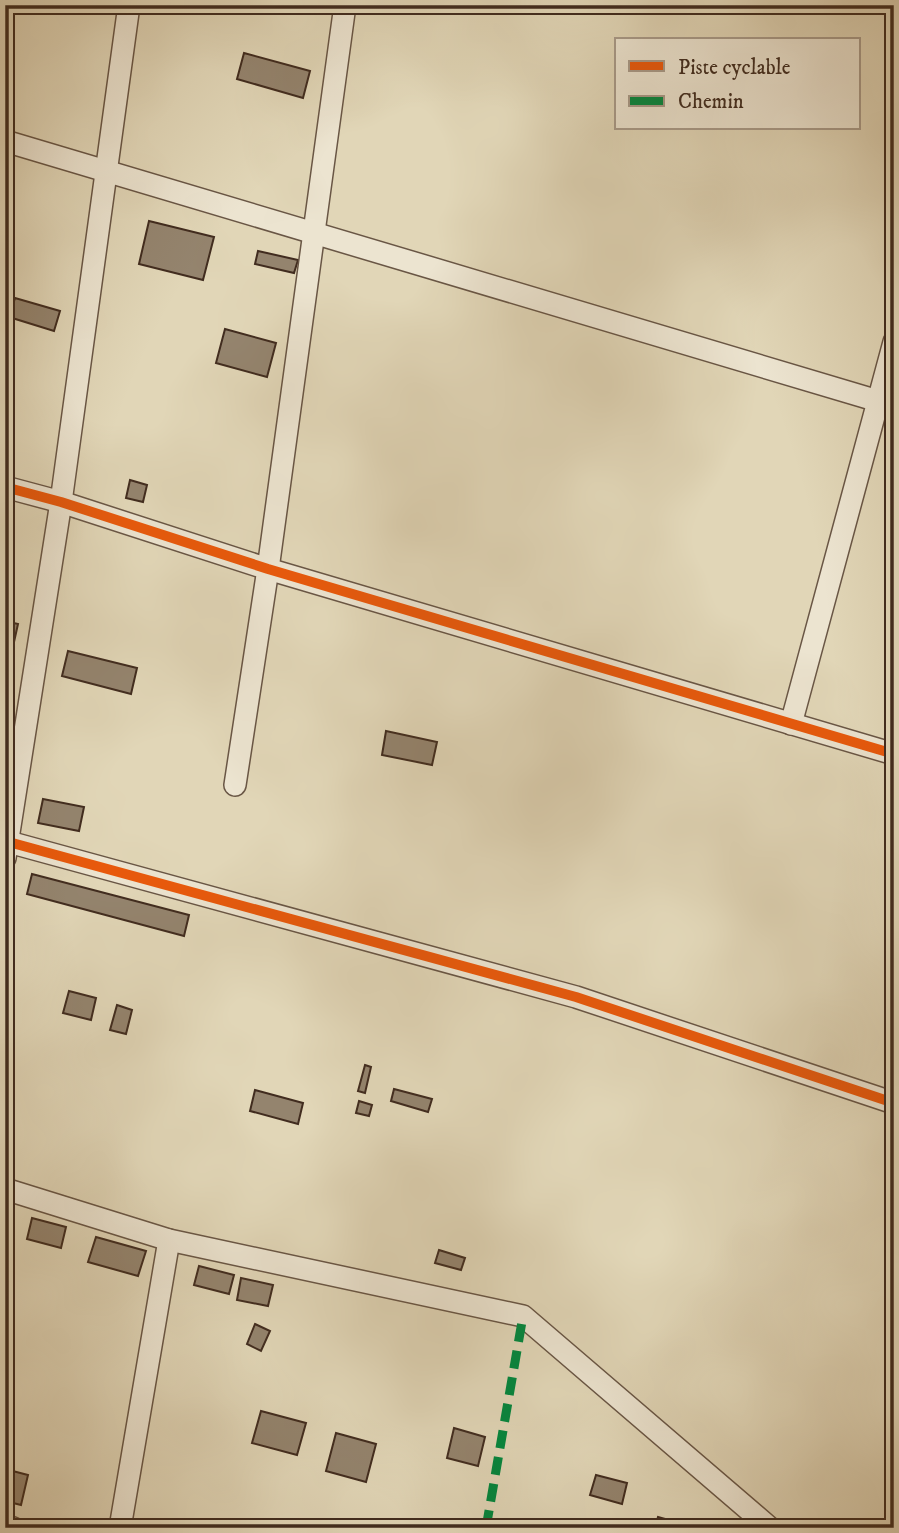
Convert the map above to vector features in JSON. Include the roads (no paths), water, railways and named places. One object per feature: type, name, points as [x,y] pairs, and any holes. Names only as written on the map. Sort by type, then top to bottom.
[{"type":"street","points":[[129,5],[61,502],[6,847],[576,997],[894,1103]]},
{"type":"street","points":[[235,785],[268,569],[345,5]]},
{"type":"street","points":[[5,141],[878,401]]},
{"type":"street","points":[[792,724],[894,342]]},
{"type":"street","points":[[5,487],[61,502],[268,569],[894,754]]},
{"type":"street","points":[[5,1189],[169,1240],[523,1316],[770,1528]]},
{"type":"street","points":[[120,1528],[169,1240]]},
{"type":"street","points":[[5,1525],[13,1528]]}]
